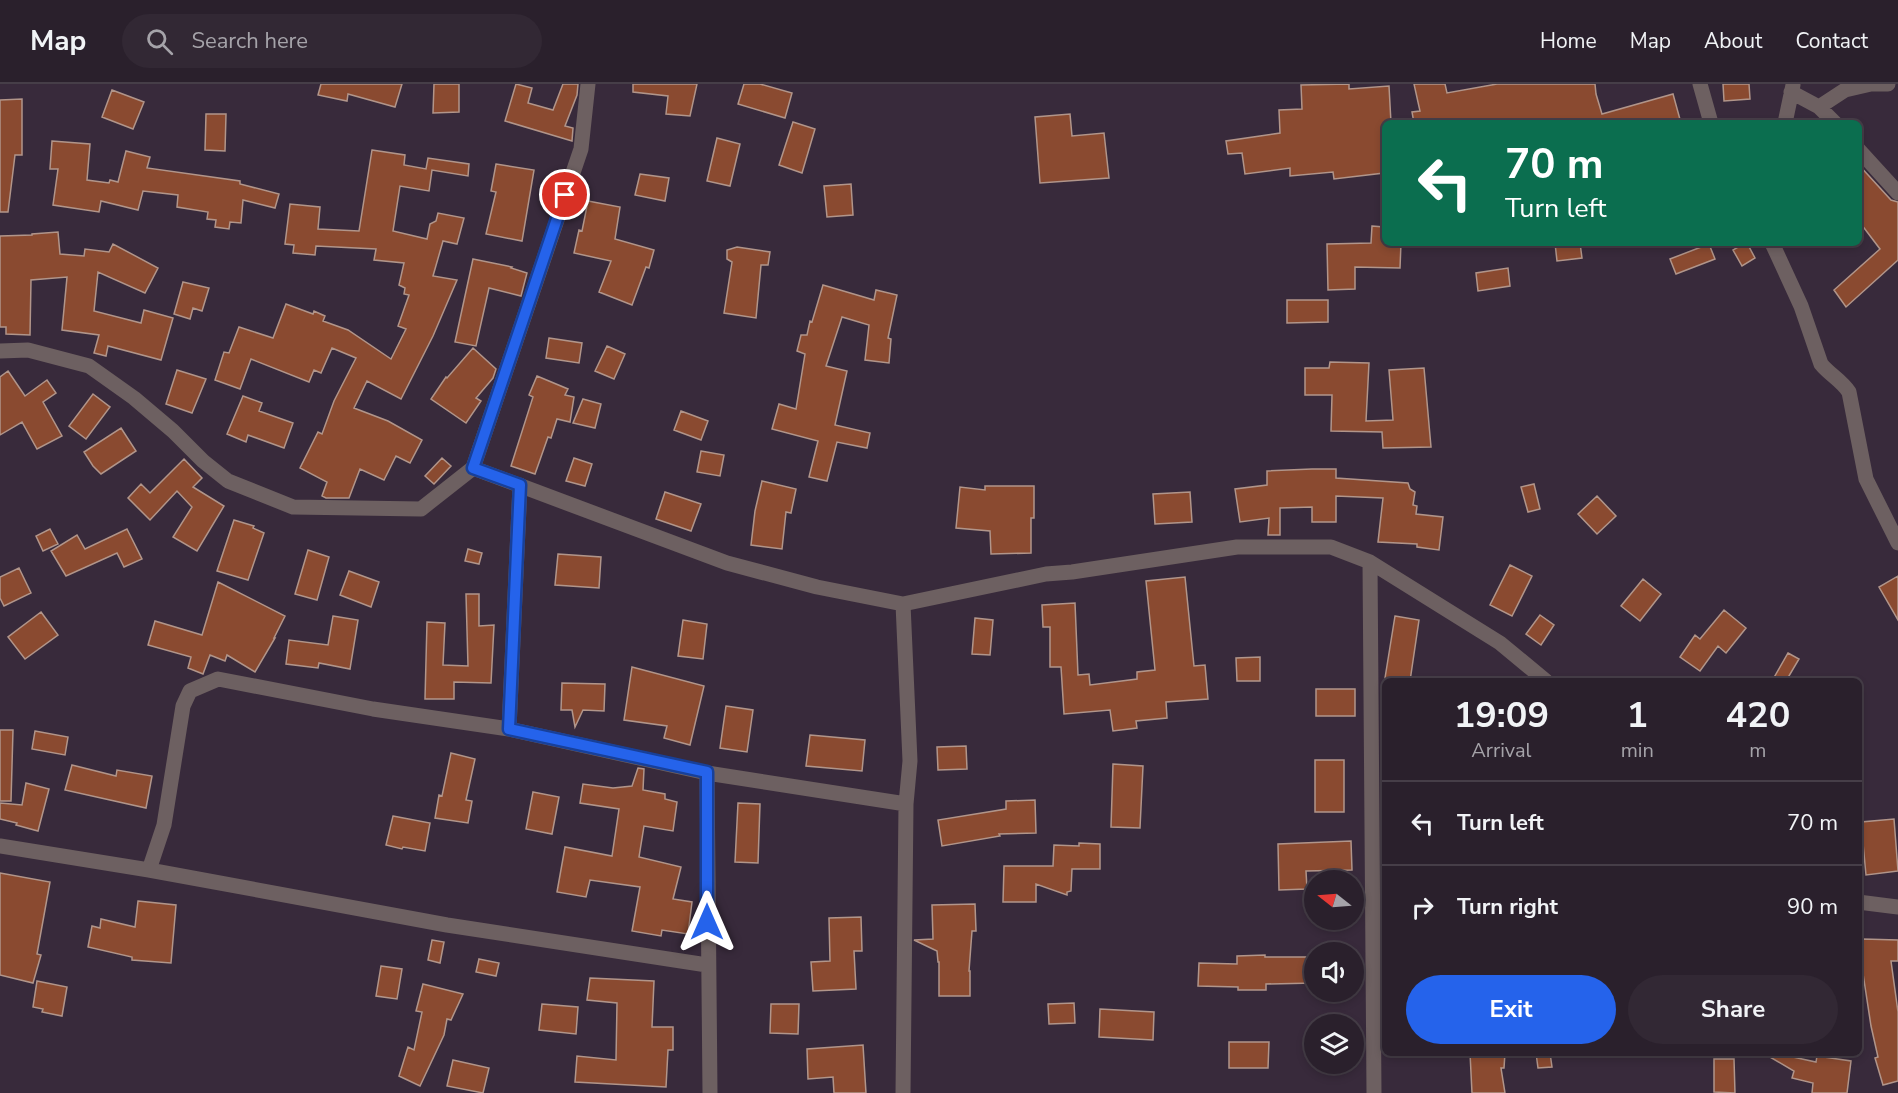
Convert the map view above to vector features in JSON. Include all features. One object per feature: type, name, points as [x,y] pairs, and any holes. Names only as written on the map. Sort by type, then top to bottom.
[{"type":"street","points":[[0,351],[28,350],[89,366],[134,398],[173,431],[202,461],[228,481],[293,507],[421,509],[473,468],[580,150],[588,84]]},
{"type":"street","points":[[1700,84],[1711,120]]},
{"type":"street","points":[[1819,106],[1845,90],[1871,84],[1888,84],[1898,89]]},
{"type":"street","points":[[1786,120],[1792,88],[1819,106],[1831,120]]},
{"type":"street","points":[[1862,153],[1898,193]]},
{"type":"street","points":[[1773,246],[1802,306],[1821,364],[1842,382],[1849,392],[1866,479],[1898,543]]},
{"type":"street","points":[[473,468],[727,563],[817,587],[903,604],[1046,574],[1237,547],[1331,547],[1370,562],[1500,643],[1542,678]]},
{"type":"street","points":[[509,729],[520,485]]},
{"type":"street","points":[[1370,562],[1374,1093]]},
{"type":"street","points":[[903,604],[910,761],[906,804],[903,1093]]},
{"type":"street","points":[[149,870],[164,825],[183,706],[190,691],[218,679],[373,709],[509,729],[707,772],[906,804]]},
{"type":"street","points":[[707,772],[710,1093]]},
{"type":"street","points":[[0,846],[149,870],[447,925],[708,964]]},
{"type":"street","points":[[1862,902],[1898,907]]},
{"type":"building","points":[[321,84],[402,84],[395,107],[348,94],[347,101],[318,95]]},
{"type":"building","points":[[434,84],[459,84],[459,112],[433,113]]},
{"type":"building","points":[[516,84],[532,88],[528,103],[553,110],[563,84],[578,84],[577,95],[565,126],[573,128],[572,141],[505,121]]},
{"type":"building","points":[[633,84],[697,84],[690,116],[666,114],[668,96],[633,92]]},
{"type":"building","points":[[744,84],[760,84],[792,93],[785,118],[738,104]]},
{"type":"building","points":[[1349,84],[1349,89],[1389,86],[1391,120],[1382,120],[1382,173],[1334,179],[1333,172],[1290,176],[1290,168],[1245,174],[1242,153],[1228,154],[1226,141],[1280,133],[1279,110],[1302,109],[1301,85]]},
{"type":"building","points":[[1414,84],[1445,84],[1447,93],[1497,84],[1595,84],[1602,114],[1673,94],[1680,120],[1413,120],[1412,112],[1420,111]]},
{"type":"building","points":[[1723,84],[1749,84],[1750,99],[1724,101]]},
{"type":"building","points":[[112,90],[144,102],[133,129],[102,117]]},
{"type":"building","points":[[22,99],[22,155],[15,155],[8,212],[0,212],[0,100]]},
{"type":"building","points":[[206,114],[226,114],[225,151],[205,150]]},
{"type":"building","points":[[1070,114],[1072,136],[1104,133],[1109,178],[1040,183],[1035,117]]},
{"type":"building","points":[[793,122],[815,129],[802,173],[779,165]]},
{"type":"building","points":[[717,138],[740,144],[730,186],[707,181]]},
{"type":"building","points":[[52,141],[90,144],[87,180],[118,182],[126,151],[150,157],[147,168],[240,181],[240,184],[279,194],[275,208],[243,200],[241,223],[230,222],[229,229],[215,227],[216,220],[207,219],[208,212],[177,207],[178,195],[143,191],[138,210],[101,201],[99,212],[53,205],[58,169],[50,169]]},
{"type":"building","points":[[372,150],[405,155],[404,165],[426,169],[428,158],[469,164],[468,176],[432,170],[429,191],[400,186],[393,231],[427,239],[430,224],[436,221],[438,213],[464,218],[457,244],[443,241],[433,276],[457,280],[433,336],[401,399],[367,381],[354,408],[388,421],[422,440],[410,463],[396,456],[384,480],[360,469],[349,498],[326,498],[322,496],[327,482],[300,468],[318,432],[322,434],[334,401],[356,358],[332,348],[321,373],[314,370],[309,382],[251,359],[240,389],[215,380],[224,352],[229,353],[239,327],[273,338],[286,304],[325,316],[323,321],[348,330],[391,359],[406,329],[398,326],[409,295],[404,294],[405,288],[399,285],[404,263],[374,260],[376,249],[316,246],[315,255],[293,253],[294,245],[285,244],[290,204],[320,207],[318,229],[359,231]]},
{"type":"building","points":[[496,164],[534,170],[522,241],[486,234],[496,192],[491,191]]},
{"type":"building","points":[[1862,168],[1891,200],[1898,202],[1898,260],[1846,307],[1834,290],[1880,249],[1862,225]]},
{"type":"building","points":[[640,174],[669,178],[665,201],[635,195]]},
{"type":"building","points":[[851,184],[853,215],[827,217],[824,186]]},
{"type":"building","points":[[588,201],[620,207],[615,239],[654,250],[649,268],[646,267],[632,305],[599,292],[611,261],[574,253],[579,230],[582,231]]},
{"type":"building","points":[[1372,226],[1382,227],[1382,246],[1401,246],[1400,268],[1355,267],[1355,289],[1328,290],[1327,244],[1371,243]]},
{"type":"building","points":[[58,232],[60,254],[84,256],[85,249],[109,252],[113,244],[158,268],[145,293],[98,272],[94,311],[141,323],[144,310],[173,318],[161,360],[108,346],[106,356],[94,353],[99,335],[62,330],[67,277],[31,280],[30,335],[6,334],[6,327],[0,327],[0,236]]},
{"type":"building","points":[[1555,246],[1580,246],[1582,258],[1557,261]]},
{"type":"building","points":[[1704,246],[1710,246],[1715,259],[1676,274],[1670,259]]},
{"type":"building","points":[[1740,246],[1749,246],[1755,258],[1742,266],[1733,250]]},
{"type":"building","points":[[737,247],[770,252],[768,265],[761,265],[756,318],[724,313],[732,262],[727,259],[727,250]]},
{"type":"building","points":[[473,259],[512,267],[527,273],[521,296],[489,288],[476,346],[455,342]]},
{"type":"building","points":[[1508,268],[1510,286],[1478,291],[1476,273]]},
{"type":"building","points":[[183,282],[209,288],[202,311],[193,308],[190,319],[174,314]]},
{"type":"building","points":[[823,285],[874,300],[876,290],[897,295],[888,338],[891,339],[889,363],[865,360],[869,325],[842,317],[826,366],[847,371],[835,425],[870,433],[867,448],[837,442],[827,481],[809,477],[818,441],[772,429],[779,404],[796,409],[805,354],[797,351],[801,335],[807,335]]},
{"type":"building","points":[[1287,300],[1328,300],[1328,322],[1287,323]]},
{"type":"building","points":[[549,338],[582,343],[579,363],[546,358]]},
{"type":"building","points":[[607,346],[625,354],[614,379],[595,371]]},
{"type":"building","points":[[473,348],[496,369],[493,378],[476,398],[481,401],[466,423],[431,399],[446,377]]},
{"type":"building","points":[[1330,362],[1369,363],[1366,421],[1393,420],[1389,370],[1424,368],[1431,447],[1383,448],[1382,432],[1331,431],[1332,395],[1305,395],[1305,368],[1329,368]]},
{"type":"building","points":[[177,370],[206,379],[192,413],[166,404]]},
{"type":"building","points":[[8,371],[25,396],[47,380],[56,393],[43,402],[62,436],[37,449],[22,422],[0,435],[0,377]]},
{"type":"building","points":[[537,376],[568,389],[565,395],[574,397],[570,422],[557,419],[535,474],[511,466],[533,397],[529,395]]},
{"type":"building","points":[[93,394],[110,407],[86,439],[69,426]]},
{"type":"building","points":[[243,396],[262,403],[259,411],[293,423],[284,448],[248,435],[246,442],[227,434]]},
{"type":"building","points":[[583,399],[601,404],[595,428],[573,423]]},
{"type":"building","points":[[681,411],[708,421],[701,440],[674,430]]},
{"type":"building","points":[[121,428],[136,451],[101,474],[84,452]]},
{"type":"building","points":[[701,451],[724,455],[720,476],[697,472]]},
{"type":"building","points":[[442,458],[451,466],[434,484],[425,476]]},
{"type":"building","points":[[574,458],[592,464],[585,486],[566,481]]},
{"type":"building","points":[[184,459],[202,478],[193,487],[224,506],[197,551],[173,537],[192,507],[177,491],[150,520],[128,498],[141,484],[150,493]]},
{"type":"building","points":[[1336,469],[1336,478],[1408,483],[1410,489],[1415,492],[1413,505],[1417,506],[1416,514],[1443,517],[1439,550],[1417,547],[1417,544],[1378,542],[1383,498],[1336,496],[1336,522],[1312,522],[1312,507],[1280,508],[1280,535],[1268,535],[1269,518],[1240,522],[1235,489],[1267,485],[1267,471]]},
{"type":"building","points":[[762,481],[796,489],[791,513],[786,512],[782,549],[751,545],[755,511]]},
{"type":"building","points":[[1534,484],[1540,509],[1528,512],[1521,487]]},
{"type":"building","points":[[985,486],[1034,486],[1031,553],[991,554],[990,531],[956,528],[960,487],[985,490]]},
{"type":"building","points":[[665,492],[701,504],[691,531],[656,519]]},
{"type":"building","points":[[1190,492],[1192,522],[1155,524],[1153,494]]},
{"type":"building","points":[[1597,496],[1616,516],[1597,534],[1578,514]]},
{"type":"building","points":[[234,520],[254,526],[253,528],[264,533],[248,580],[217,571]]},
{"type":"building","points":[[50,529],[58,544],[43,551],[36,536]]},
{"type":"building","points":[[127,529],[142,559],[124,567],[117,553],[66,576],[51,551],[77,535],[85,549]]},
{"type":"building","points":[[468,549],[482,553],[479,564],[465,561]]},
{"type":"building","points":[[308,550],[329,557],[317,600],[295,594]]},
{"type":"building","points":[[558,554],[601,557],[599,588],[555,585]]},
{"type":"building","points":[[1510,565],[1532,576],[1512,616],[1490,605]]},
{"type":"building","points":[[19,568],[31,593],[4,606],[0,598],[0,577]]},
{"type":"building","points":[[349,571],[379,582],[371,607],[340,595]]},
{"type":"building","points":[[1898,576],[1898,620],[1879,587]]},
{"type":"building","points":[[1185,577],[1194,666],[1205,665],[1208,699],[1166,702],[1167,718],[1136,721],[1137,728],[1113,731],[1110,710],[1064,714],[1061,667],[1050,667],[1050,627],[1043,627],[1042,605],[1075,603],[1078,675],[1089,674],[1090,685],[1137,679],[1137,672],[1155,670],[1146,581]]},
{"type":"building","points":[[1643,579],[1661,594],[1640,621],[1621,606]]},
{"type":"building","points":[[218,582],[285,616],[255,672],[227,655],[225,661],[210,655],[203,674],[188,668],[191,657],[148,645],[155,621],[202,635]]},
{"type":"building","points":[[466,594],[479,594],[479,626],[494,625],[491,683],[454,682],[454,699],[425,699],[427,622],[445,623],[443,665],[468,666]]},
{"type":"building","points":[[1724,610],[1746,628],[1726,653],[1718,646],[1700,671],[1680,657],[1695,635],[1700,639]]},
{"type":"building","points":[[41,612],[58,635],[25,659],[8,637]]},
{"type":"building","points":[[1540,615],[1554,625],[1541,645],[1526,634]]},
{"type":"building","points":[[333,616],[358,620],[350,669],[319,663],[318,668],[286,664],[289,640],[328,645]]},
{"type":"building","points":[[1395,616],[1419,620],[1410,678],[1385,678]]},
{"type":"building","points":[[975,618],[993,620],[990,655],[972,654]]},
{"type":"building","points":[[683,620],[707,624],[703,659],[678,656]]},
{"type":"building","points":[[1788,653],[1799,659],[1788,678],[1774,678]]},
{"type":"building","points":[[1260,657],[1260,681],[1237,681],[1236,658]]},
{"type":"building","points":[[632,667],[704,686],[690,745],[664,738],[667,726],[624,720]]},
{"type":"building","points":[[562,683],[605,684],[604,711],[583,710],[575,727],[572,710],[561,710]]},
{"type":"building","points":[[1316,689],[1355,689],[1355,716],[1316,716]]},
{"type":"building","points":[[726,706],[753,710],[747,752],[720,748]]},
{"type":"building","points":[[0,730],[13,730],[11,801],[0,801]]},
{"type":"building","points":[[35,731],[68,737],[65,755],[32,749]]},
{"type":"building","points":[[810,735],[865,740],[862,771],[806,766]]},
{"type":"building","points":[[966,746],[967,769],[938,770],[937,747]]},
{"type":"building","points":[[451,753],[475,759],[466,800],[472,801],[468,823],[435,818]]},
{"type":"building","points":[[1315,760],[1344,760],[1344,812],[1315,812]]},
{"type":"building","points":[[1113,764],[1143,766],[1140,828],[1111,827]]},
{"type":"building","points":[[72,765],[116,776],[117,770],[152,776],[146,808],[65,790]]},
{"type":"building","points":[[638,768],[644,769],[643,790],[665,794],[665,799],[677,802],[673,831],[644,826],[639,857],[681,867],[673,899],[692,902],[688,934],[662,930],[661,936],[632,931],[640,887],[590,880],[586,897],[557,892],[565,847],[612,856],[619,809],[580,803],[583,784],[613,788],[632,786]]},
{"type":"building","points":[[26,783],[49,789],[38,831],[0,819],[0,803],[22,805]]},
{"type":"building","points":[[533,792],[559,797],[552,834],[526,829]]},
{"type":"building","points":[[1035,800],[1036,833],[999,834],[1000,836],[942,846],[938,820],[1006,809],[1006,801]]},
{"type":"building","points":[[738,803],[760,804],[758,863],[735,862]]},
{"type":"building","points":[[393,816],[430,823],[425,851],[386,845]]},
{"type":"building","points":[[1894,819],[1898,871],[1866,875],[1862,822]]},
{"type":"building","points":[[1351,841],[1352,870],[1304,870],[1304,889],[1279,890],[1278,844]]},
{"type":"building","points":[[1079,843],[1100,844],[1100,869],[1072,869],[1071,891],[1067,892],[1067,895],[1036,884],[1036,902],[1003,902],[1004,866],[1053,866],[1054,845],[1079,846]]},
{"type":"building","points":[[0,873],[50,882],[37,954],[41,955],[33,983],[0,975]]},
{"type":"building","points":[[138,901],[176,905],[171,963],[132,960],[132,957],[88,947],[92,926],[100,928],[101,919],[135,927]]},
{"type":"building","points":[[975,904],[976,931],[972,931],[970,996],[939,996],[937,951],[914,940],[933,939],[932,905]]},
{"type":"building","points":[[861,917],[862,951],[854,951],[856,989],[813,991],[811,962],[830,961],[829,918]]},
{"type":"building","points":[[1863,939],[1898,940],[1898,961],[1891,961],[1898,1012],[1898,1081],[1883,1085],[1875,1058],[1878,1057],[1862,967]]},
{"type":"building","points":[[432,940],[444,942],[440,963],[428,960]]},
{"type":"building","points":[[1237,956],[1304,957],[1304,983],[1266,984],[1266,990],[1198,986],[1199,963],[1237,964]]},
{"type":"building","points":[[479,959],[499,963],[496,976],[476,972]]},
{"type":"building","points":[[381,966],[402,969],[397,999],[376,996]]},
{"type":"building","points":[[590,978],[654,981],[652,1027],[673,1027],[673,1050],[668,1050],[666,1087],[575,1082],[577,1056],[616,1060],[617,1003],[587,1000]]},
{"type":"building","points":[[37,981],[67,987],[62,1016],[42,1012],[43,1009],[33,1007]]},
{"type":"building","points":[[423,984],[463,994],[451,1020],[447,1019],[444,1035],[420,1086],[399,1076],[408,1047],[414,1050],[422,1012],[416,1011]]},
{"type":"building","points":[[1074,1003],[1075,1023],[1049,1024],[1048,1004]]},
{"type":"building","points":[[542,1004],[578,1007],[576,1034],[539,1030]]},
{"type":"building","points":[[771,1004],[799,1004],[798,1034],[770,1033]]},
{"type":"building","points":[[1100,1009],[1154,1012],[1153,1040],[1099,1037]]},
{"type":"building","points":[[1229,1042],[1269,1042],[1268,1068],[1229,1068]]},
{"type":"building","points":[[863,1045],[866,1093],[834,1093],[833,1077],[808,1079],[807,1049]]},
{"type":"building","points":[[1470,1056],[1505,1056],[1504,1068],[1501,1068],[1505,1093],[1472,1093]]},
{"type":"building","points":[[1536,1056],[1550,1056],[1552,1067],[1538,1068]]},
{"type":"building","points":[[1768,1056],[1789,1056],[1816,1062],[1817,1056],[1851,1061],[1847,1093],[1812,1093],[1813,1083],[1792,1078],[1794,1071]]},
{"type":"building","points":[[1714,1059],[1734,1059],[1735,1093],[1714,1092]]},
{"type":"building","points":[[453,1060],[489,1068],[483,1093],[447,1086]]},
{"type":"route","points":[[565,195],[473,468],[520,485],[509,729],[707,772],[707,922]]}]
